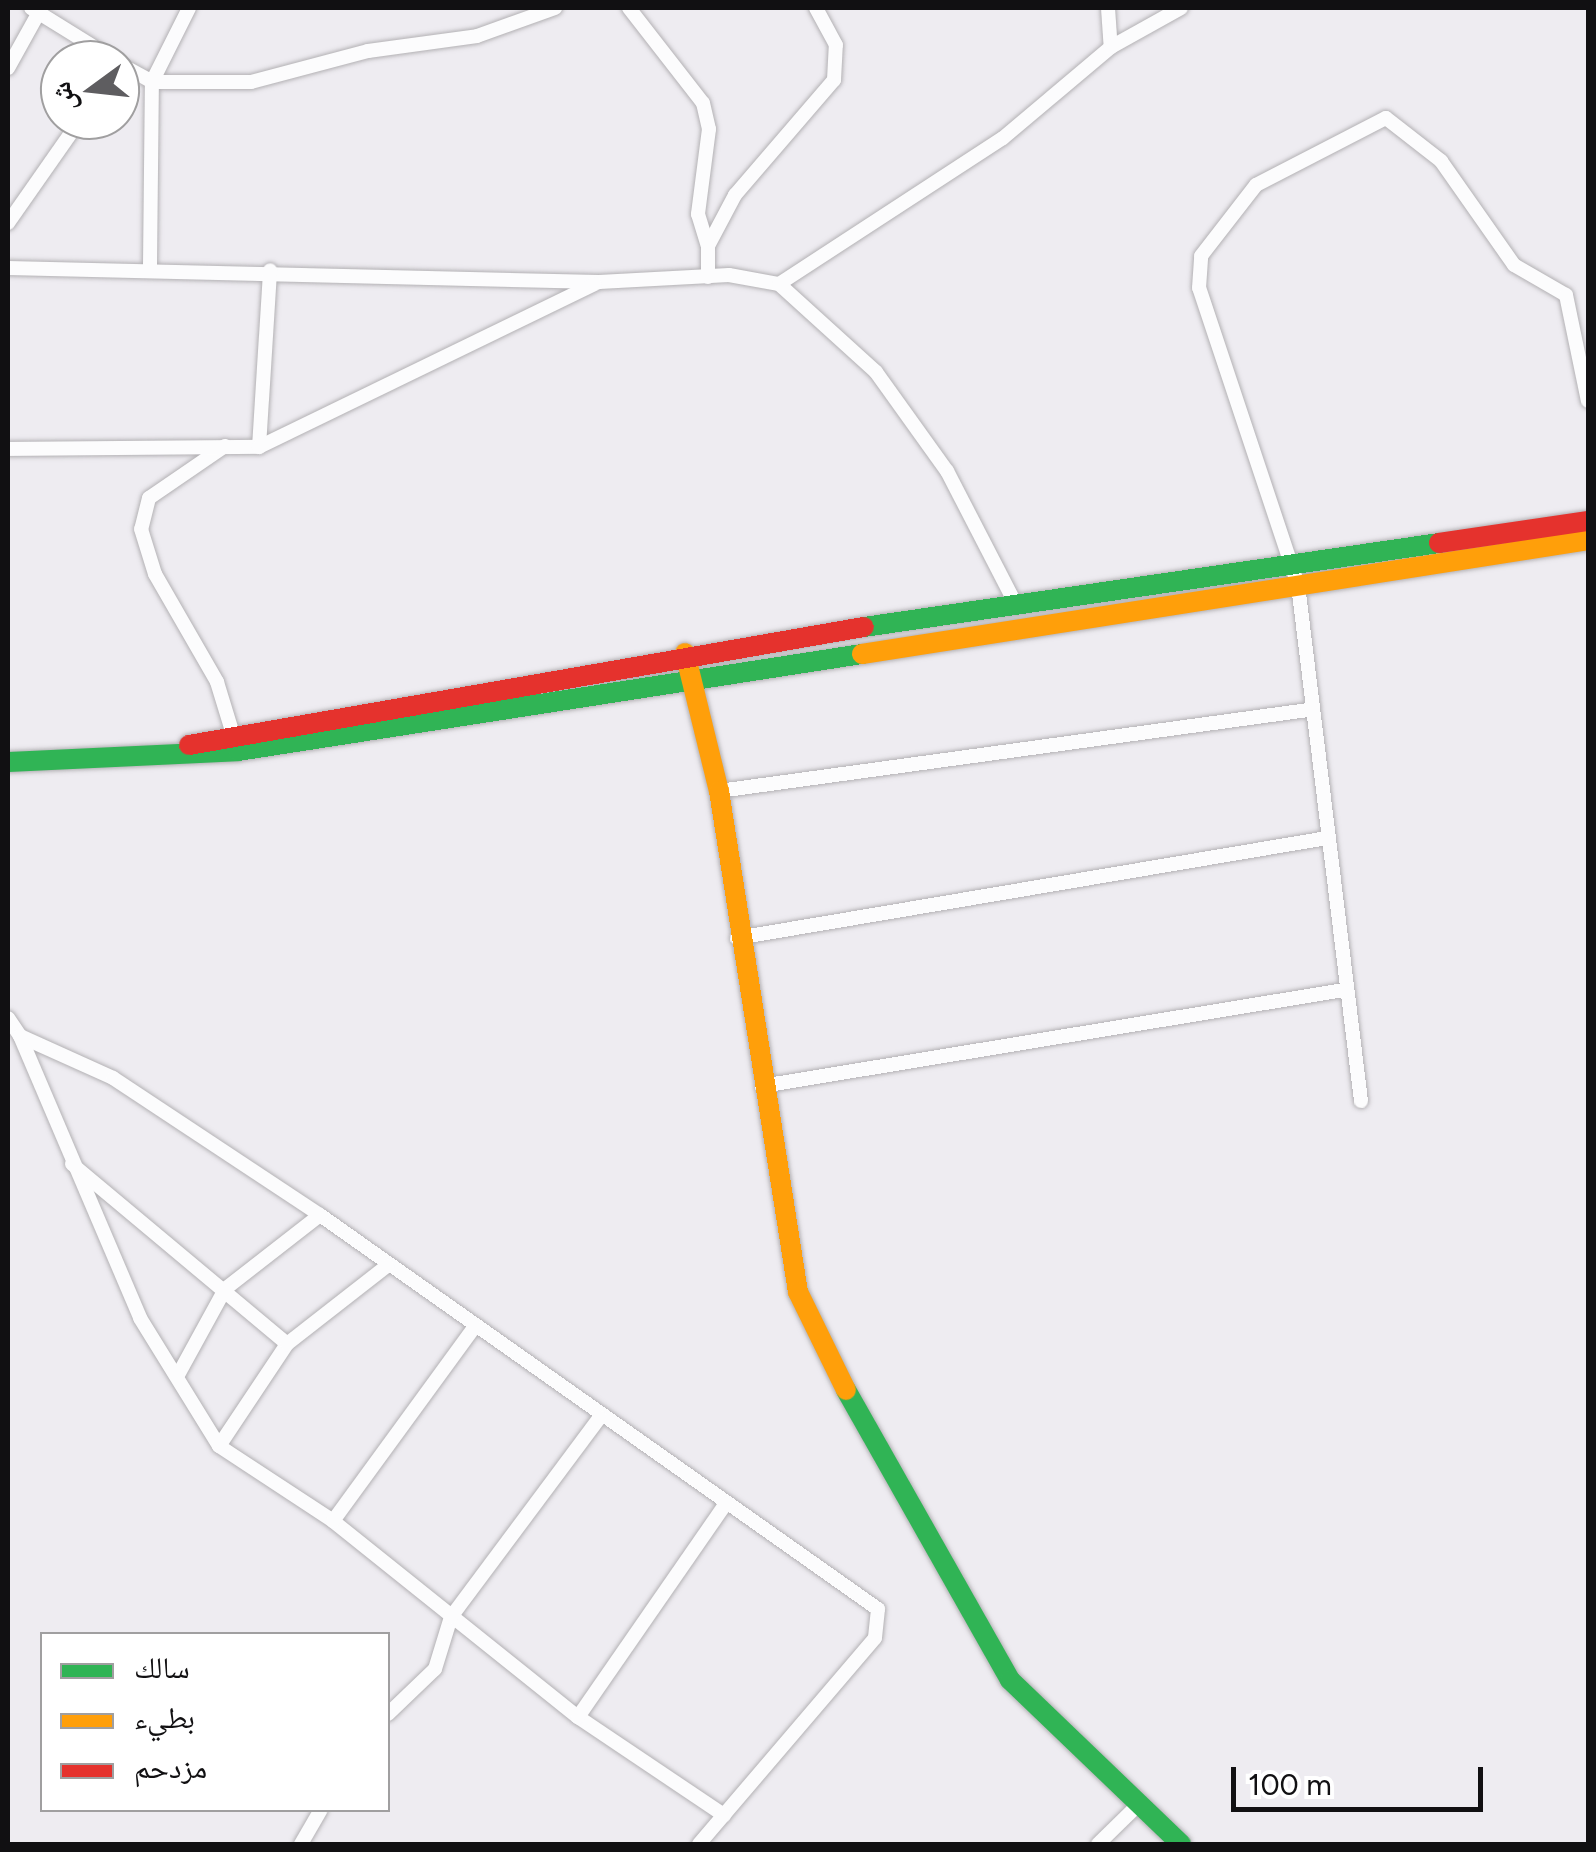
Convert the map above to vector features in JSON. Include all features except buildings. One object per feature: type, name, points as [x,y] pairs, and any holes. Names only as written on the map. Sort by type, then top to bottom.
[{"type":"main road","points":[[434,711],[685,653],[1290,561],[1588,521]]},
{"type":"main road","points":[[8,762],[168,751],[434,711],[696,682],[1588,540]]},
{"type":"main road","points":[[1015,603],[1024,629]]},
{"type":"main road","points":[[685,653],[696,682],[719,792],[736,938],[798,1292],[869,1443],[1010,1680],[1181,1844]]},
{"type":"street","points":[[150,265],[152,82],[189,8]]},
{"type":"street","points":[[140,75],[152,82],[251,82],[368,51],[478,36],[556,8]]},
{"type":"street","points":[[629,8],[702,103],[709,129],[698,214],[708,246],[708,277]]},
{"type":"street","points":[[708,246],[735,195],[834,80],[836,45],[816,8]]},
{"type":"street","points":[[1108,8],[1111,47]]},
{"type":"street","points":[[778,284],[1002,138],[1111,47],[1181,8]]},
{"type":"street","points":[[8,68],[35,10],[82,40]]},
{"type":"street","points":[[1360,1100],[1308,710],[1298,585],[1196,270],[1220,221],[1256,185],[1371,121],[1394,122],[1441,161],[1514,264],[1566,295],[1586,362],[1588,400]]},
{"type":"street","points":[[8,223],[66,140]]},
{"type":"street","points":[[8,268],[150,265],[599,282],[708,277],[778,284],[876,372],[947,471],[1015,603]]},
{"type":"street","points":[[259,446],[270,270]]},
{"type":"street","points":[[8,449],[259,446],[599,282]]},
{"type":"street","points":[[226,446],[149,498],[141,529],[235,741]]},
{"type":"street","points":[[719,792],[1308,710]]},
{"type":"street","points":[[736,938],[1327,838]]},
{"type":"street","points":[[762,1086],[1344,990]]},
{"type":"street","points":[[8,1018],[20,1036],[68,1160],[140,1318],[219,1446],[332,1521],[578,1717],[724,1815]]},
{"type":"street","points":[[20,1036],[113,1078],[320,1215],[600,1417],[871,1602],[881,1620],[699,1844]]},
{"type":"street","points":[[68,1160],[287,1344]]},
{"type":"street","points":[[178,1376],[225,1289],[320,1215]]},
{"type":"street","points":[[219,1446],[287,1344],[387,1266]]},
{"type":"street","points":[[332,1521],[474,1326]]},
{"type":"street","points":[[390,1712],[435,1669],[451,1617],[600,1417]]},
{"type":"street","points":[[578,1717],[726,1504]]},
{"type":"street","points":[[1098,1844],[1138,1805]]},
{"type":"street","points":[[301,1844],[320,1812]]},
{"type":"traffic: fast","points":[[864,627],[1439,543]]},
{"type":"traffic: fast","points":[[8,762],[238,751],[862,654]]},
{"type":"traffic: fast","points":[[846,1390],[1010,1680],[1181,1844]]},
{"type":"traffic: slow","points":[[862,654],[1588,540]]},
{"type":"traffic: slow","points":[[685,653],[719,791],[798,1292],[846,1390]]},
{"type":"traffic: jam","points":[[1439,543],[1588,521]]},
{"type":"traffic: jam","points":[[189,745],[864,627]]}]
